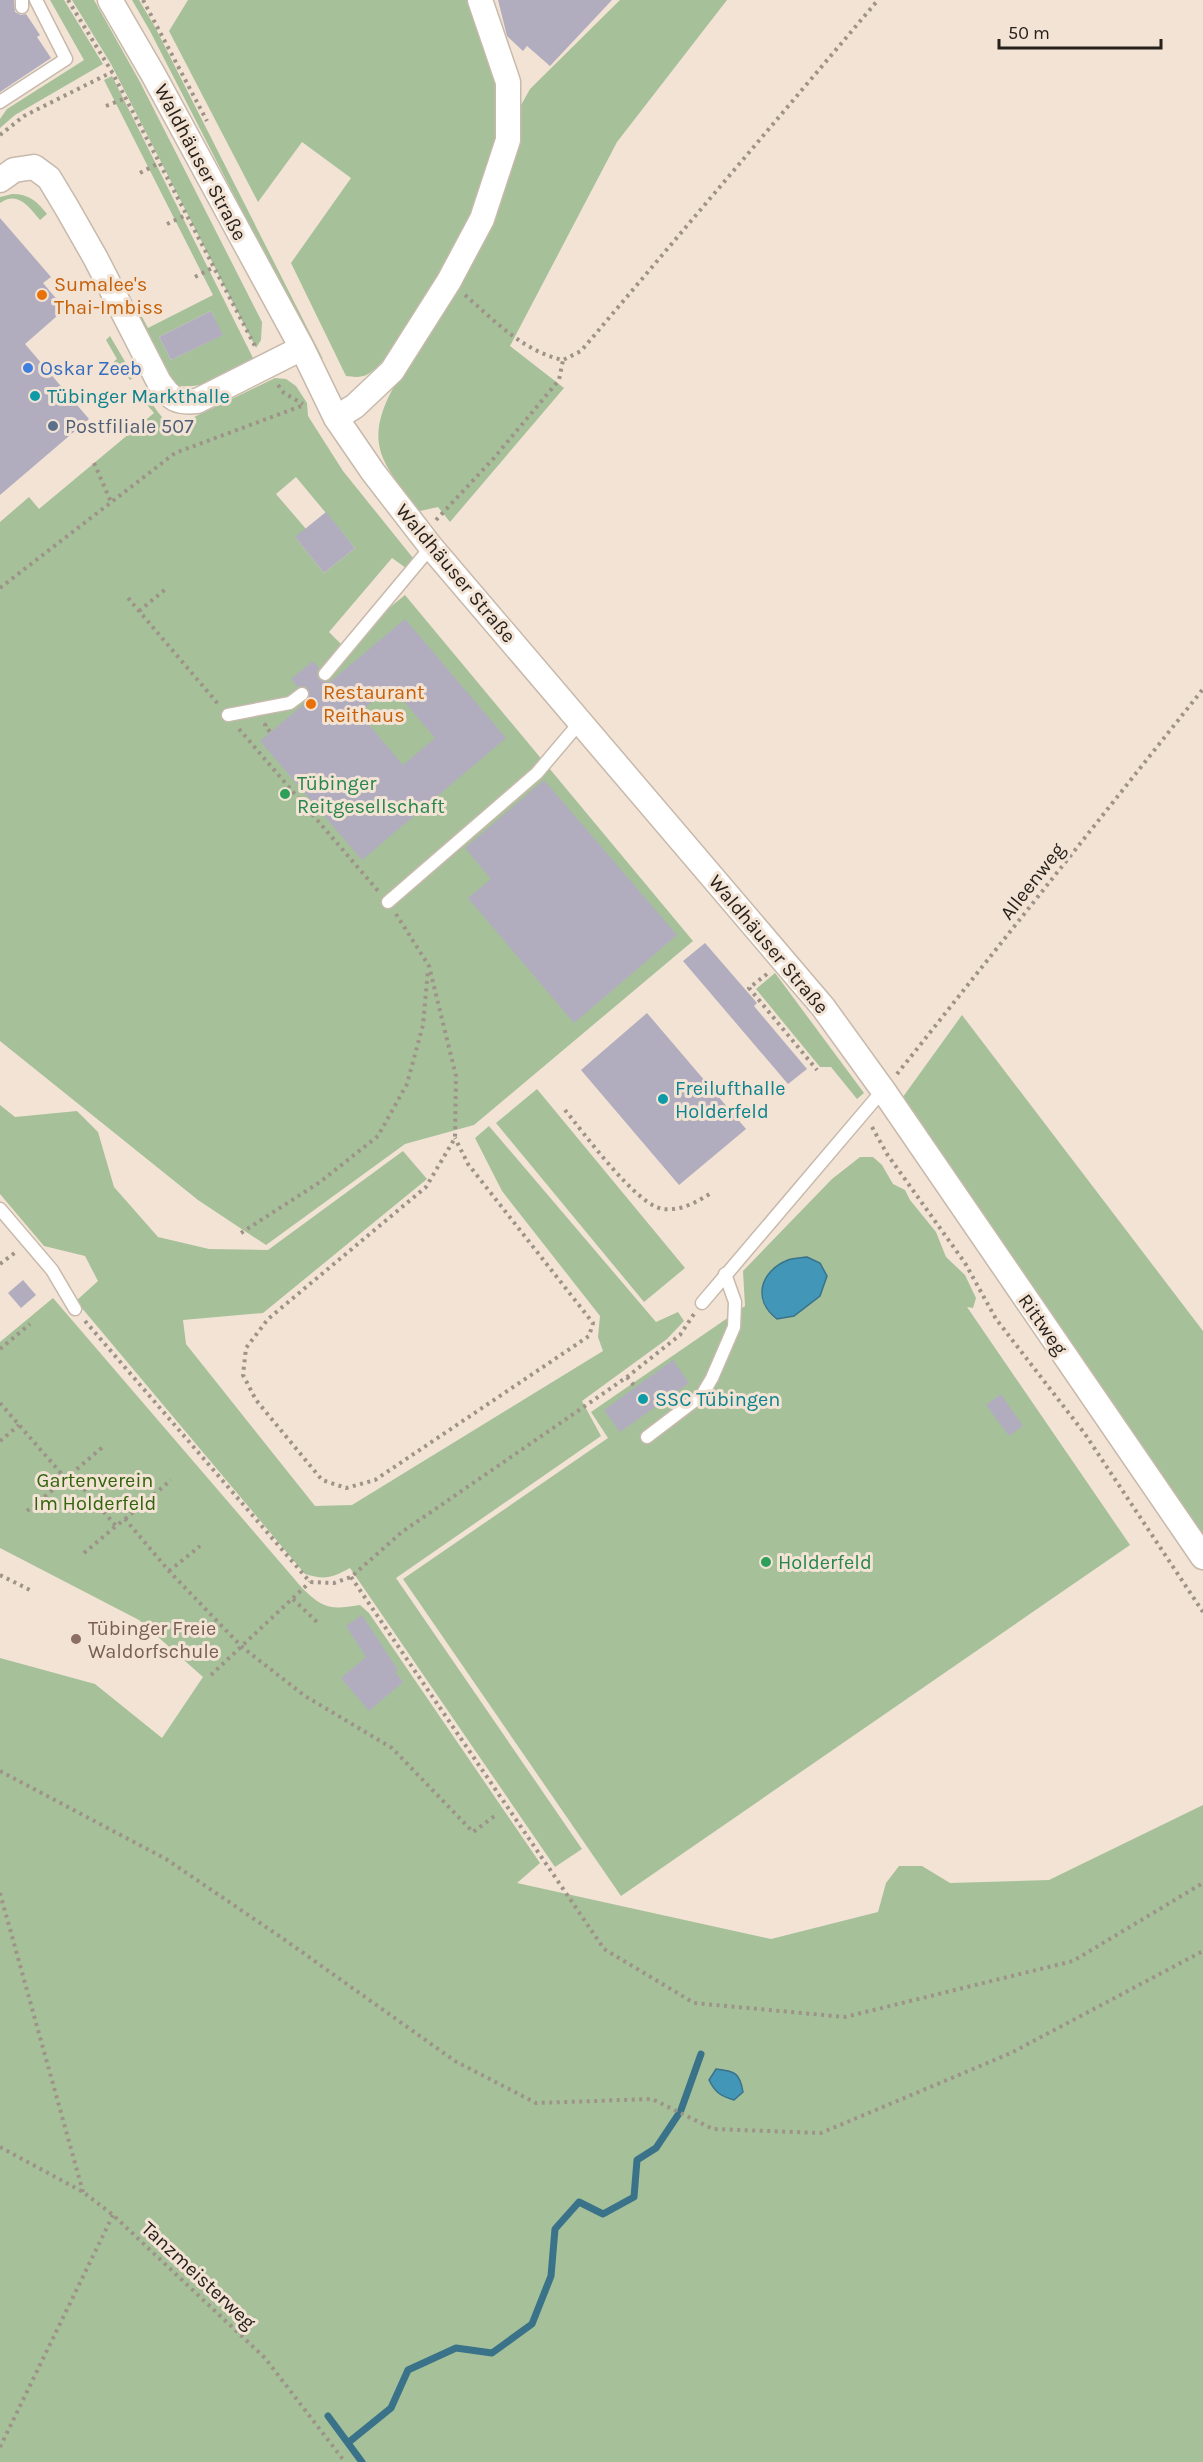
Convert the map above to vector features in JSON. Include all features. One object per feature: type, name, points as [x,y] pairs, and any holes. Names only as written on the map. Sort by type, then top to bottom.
[{"type":"street","name":"Waldhäuser Straße","points":[[110,0],[302,348],[336,418],[373,472],[426,541],[823,1006],[883,1090]]},
{"type":"street","points":[[336,418],[355,406],[392,371],[449,281],[482,219],[508,140],[508,82],[480,0]]},
{"type":"street","points":[[0,180],[14,170],[34,168],[49,178],[96,259],[159,382],[169,396],[182,403],[197,401],[302,348]]},
{"type":"street","name":"Rittweg","points":[[883,1090],[1203,1557]]},
{"type":"lane","points":[[0,102],[66,59],[36,0]]},
{"type":"lane","points":[[325,674],[426,541]]},
{"type":"lane","points":[[228,715],[291,703],[302,694]]},
{"type":"lane","points":[[388,902],[537,773],[581,721]]},
{"type":"lane","points":[[702,1303],[883,1090]]},
{"type":"lane","points":[[0,1209],[52,1270],[75,1309]]},
{"type":"lane","points":[[647,1437],[702,1395],[711,1378],[734,1327],[735,1302],[725,1274]]},
{"type":"path","points":[[449,281],[507,332],[542,355],[563,360],[581,351],[878,0]]},
{"type":"path","points":[[0,135],[24,116],[112,72]]},
{"type":"path","points":[[105,106],[126,98]]},
{"type":"path","points":[[140,173],[159,163]]},
{"type":"path","points":[[167,224],[186,215]]},
{"type":"path","points":[[195,277],[214,267]]},
{"type":"path","points":[[426,541],[560,380],[563,360]]},
{"type":"path","points":[[0,588],[175,453],[304,404]]},
{"type":"path","points":[[94,463],[111,502]]},
{"type":"path","points":[[139,611],[167,588]]},
{"type":"path","points":[[128,598],[388,902],[429,966],[456,1076],[455,1138],[468,1164],[593,1323],[590,1336],[375,1480],[346,1488],[322,1480],[256,1400],[243,1375],[246,1348],[268,1319],[426,1187],[455,1138]]},
{"type":"path","name":"Alleenweg","points":[[883,1090],[1203,689]]},
{"type":"path","points":[[266,724],[270,732]]},
{"type":"path","points":[[241,1233],[320,1182],[378,1136],[407,1084],[423,1025],[429,966]]},
{"type":"path","points":[[774,967],[749,988],[817,1070]]},
{"type":"path","points":[[565,1110],[621,1179],[639,1195],[662,1209],[690,1206],[711,1193]]},
{"type":"path","points":[[864,1113],[887,1154],[965,1263],[996,1319],[1085,1434],[1203,1612]]},
{"type":"path","points":[[0,1264],[18,1250]]},
{"type":"path","points":[[75,1309],[310,1582],[334,1583],[351,1577],[402,1532],[627,1377],[680,1335],[702,1303]]},
{"type":"path","points":[[0,1349],[30,1324]]},
{"type":"path","points":[[627,1377],[636,1388]]},
{"type":"path","points":[[0,1403],[66,1479]]},
{"type":"path","points":[[0,1441],[19,1425]]},
{"type":"path","points":[[27,1511],[105,1445]]},
{"type":"path","points":[[71,1474],[116,1526]]},
{"type":"path","points":[[84,1553],[171,1480]]},
{"type":"path","points":[[125,1519],[169,1571],[242,1647],[305,1696],[392,1748],[473,1832],[495,1815]]},
{"type":"path","points":[[169,1571],[200,1545]]},
{"type":"path","points":[[0,1575],[32,1592]]},
{"type":"path","points":[[351,1577],[604,1949],[694,2002],[845,2017],[1073,1961],[1203,1883]]},
{"type":"path","points":[[211,1675],[310,1582]]},
{"type":"path","points":[[293,1599],[318,1623]]},
{"type":"path","points":[[0,1771],[166,1859],[455,2061],[536,2103],[652,2099],[713,2129],[821,2133],[1011,2053],[1203,1951]]},
{"type":"path","points":[[0,1893],[83,2192]]},
{"type":"path","name":"Tanzmeisterweg","points":[[0,2147],[83,2192],[112,2215],[265,2358],[345,2462]]},
{"type":"path","points":[[0,2447],[112,2215]]},
{"type":"green space","points":[[50,0],[64,0],[103,64],[15,115],[0,128],[0,119],[7,109],[84,60]]},
{"type":"green space","points":[[72,0],[94,0],[140,82],[262,322],[261,340],[256,348],[111,64]]},
{"type":"green space","points":[[132,0],[139,0],[155,27],[323,359],[307,338]]},
{"type":"green space","points":[[188,0],[474,0],[483,27],[498,103],[495,144],[488,172],[467,226],[437,282],[392,350],[368,374],[357,377],[346,376],[291,263],[351,178],[302,142],[258,202],[169,31]]},
{"type":"green space","points":[[620,0],[727,0],[617,142],[510,346],[564,388],[450,522],[438,507],[420,511],[395,479],[381,451],[378,437],[380,421],[386,403],[530,89]]},
{"type":"green space","points":[[112,76],[254,360],[205,383],[195,386],[175,385],[136,318],[141,315],[148,328],[213,295],[104,80]],"holes":[[[211,311],[222,335],[171,360],[159,337]]]},
{"type":"green space","points":[[12,194],[32,199],[47,214],[40,220],[27,205],[17,199],[0,203],[0,197]]},
{"type":"green space","points":[[110,336],[134,377],[130,380],[120,364],[105,377],[101,373],[117,359],[106,340]]},
{"type":"green space","name":"Tübinger Reitgesellschaft","points":[[275,378],[286,379],[296,386],[307,403],[308,416],[343,471],[413,558],[406,568],[392,558],[329,632],[343,646],[405,595],[693,941],[474,1125],[405,1144],[266,1245],[198,1200],[0,1041],[0,522],[29,497],[39,509],[154,413],[142,399],[144,397],[165,420],[178,422],[188,420]],"holes":[[[296,477],[355,548],[324,573],[296,538],[306,529],[276,494]]]},
{"type":"green space","points":[[775,973],[864,1093],[857,1099],[831,1067],[820,1067],[756,989]]},
{"type":"green space","points":[[962,1015],[1203,1331],[1203,1536],[900,1101]]},
{"type":"green space","points":[[537,1089],[685,1268],[644,1302],[496,1123]]},
{"type":"green space","points":[[0,1105],[15,1117],[77,1111],[98,1132],[114,1187],[158,1237],[209,1249],[268,1250],[403,1151],[427,1179],[263,1313],[183,1320],[186,1344],[315,1506],[352,1505],[603,1351],[598,1337],[600,1316],[502,1191],[475,1138],[489,1126],[656,1322],[678,1312],[684,1321],[667,1339],[582,1401],[601,1436],[396,1578],[582,1849],[555,1867],[350,1568],[328,1577],[305,1574],[76,1301],[98,1281],[85,1256],[44,1246],[0,1194]]},
{"type":"green space","name":"Holderfeld","points":[[860,1157],[873,1157],[882,1165],[893,1184],[905,1190],[910,1200],[936,1232],[946,1257],[965,1275],[976,1298],[973,1308],[967,1307],[1130,1545],[621,1896],[403,1579],[608,1438],[591,1412],[745,1306],[743,1271],[832,1179]]},
{"type":"green space","name":"Gartenverein Im Holderfeld","points":[[53,1298],[303,1589],[317,1601],[328,1606],[360,1605],[369,1613],[540,1863],[517,1883],[771,1939],[878,1912],[886,1883],[899,1866],[922,1866],[950,1883],[1049,1880],[1203,1805],[1203,2462],[0,2462],[0,1658],[95,1684],[162,1738],[203,1677],[139,1620],[0,1548],[0,1342]]},
{"type":"water","points":[[807,1257],[820,1263],[827,1276],[820,1296],[794,1316],[777,1319],[764,1303],[762,1295],[766,1278],[778,1265],[790,1259]]},
{"type":"water","points":[[716,2069],[732,2072],[738,2077],[743,2092],[734,2100],[718,2093],[711,2084],[709,2080]]},
{"type":"building","points":[[0,0],[14,0],[15,12],[21,15],[26,14],[51,58],[0,92]]},
{"type":"building","points":[[498,0],[612,0],[550,66],[527,46],[523,51],[507,36]]},
{"type":"building","name":"Tübinger Markthalle","points":[[0,218],[51,277],[43,283],[65,309],[25,344],[89,419],[0,495]]},
{"type":"building","points":[[211,311],[223,335],[171,360],[159,337]]},
{"type":"building","points":[[326,512],[355,548],[324,573],[295,537]]},
{"type":"building","name":"Tübinger Reitgesellschaft","points":[[405,619],[506,738],[362,860],[260,741],[309,700],[308,689],[305,686],[298,687],[291,679],[313,661],[319,668],[317,673],[319,680],[330,682]],"holes":[[[391,686],[435,738],[403,765],[359,713]]]},
{"type":"building","points":[[544,780],[677,935],[574,1023],[468,898],[491,879],[465,848]]},
{"type":"building","points":[[705,943],[757,1003],[754,1006],[807,1069],[788,1084],[683,961]]},
{"type":"building","name":"Freilufthalle Holderfeld","points":[[647,1013],[746,1129],[679,1185],[581,1070]]},
{"type":"building","points":[[23,1280],[36,1295],[21,1308],[8,1293]]},
{"type":"building","name":"SSC Tübingen","points":[[673,1360],[689,1383],[620,1432],[604,1410]]},
{"type":"building","points":[[1001,1394],[1023,1426],[1009,1436],[986,1405]]},
{"type":"building","points":[[362,1615],[398,1670],[395,1672],[403,1682],[369,1711],[341,1678],[366,1657],[346,1626]]},
{"type":"waterway","points":[[681,2110],[701,2054]]},
{"type":"waterway","points":[[349,2442],[391,2408],[408,2370],[456,2348],[492,2353],[532,2324],[551,2276],[555,2229],[579,2202],[603,2214],[634,2197],[637,2160],[656,2148],[678,2115]]},
{"type":"waterway","points":[[328,2416],[362,2462]]},
{"type":"place","name":"Sumalee's Thai-Imbiss","points":[[42,295]]},
{"type":"place","name":"Oskar Zeeb","points":[[28,368]]},
{"type":"place","name":"Tübinger Markthalle","points":[[35,396]]},
{"type":"place","name":"Postfiliale 507","points":[[53,426]]},
{"type":"place","name":"Restaurant Reithaus","points":[[311,704]]},
{"type":"place","name":"Tübinger Reitgesellschaft","points":[[285,794]]},
{"type":"place","name":"Freilufthalle Holderfeld","points":[[663,1099]]},
{"type":"place","name":"SSC Tübingen","points":[[643,1399]]},
{"type":"place","name":"Holderfeld","points":[[766,1562]]},
{"type":"place","name":"Tübinger Freie Waldorfschule","points":[[76,1639]]}]
